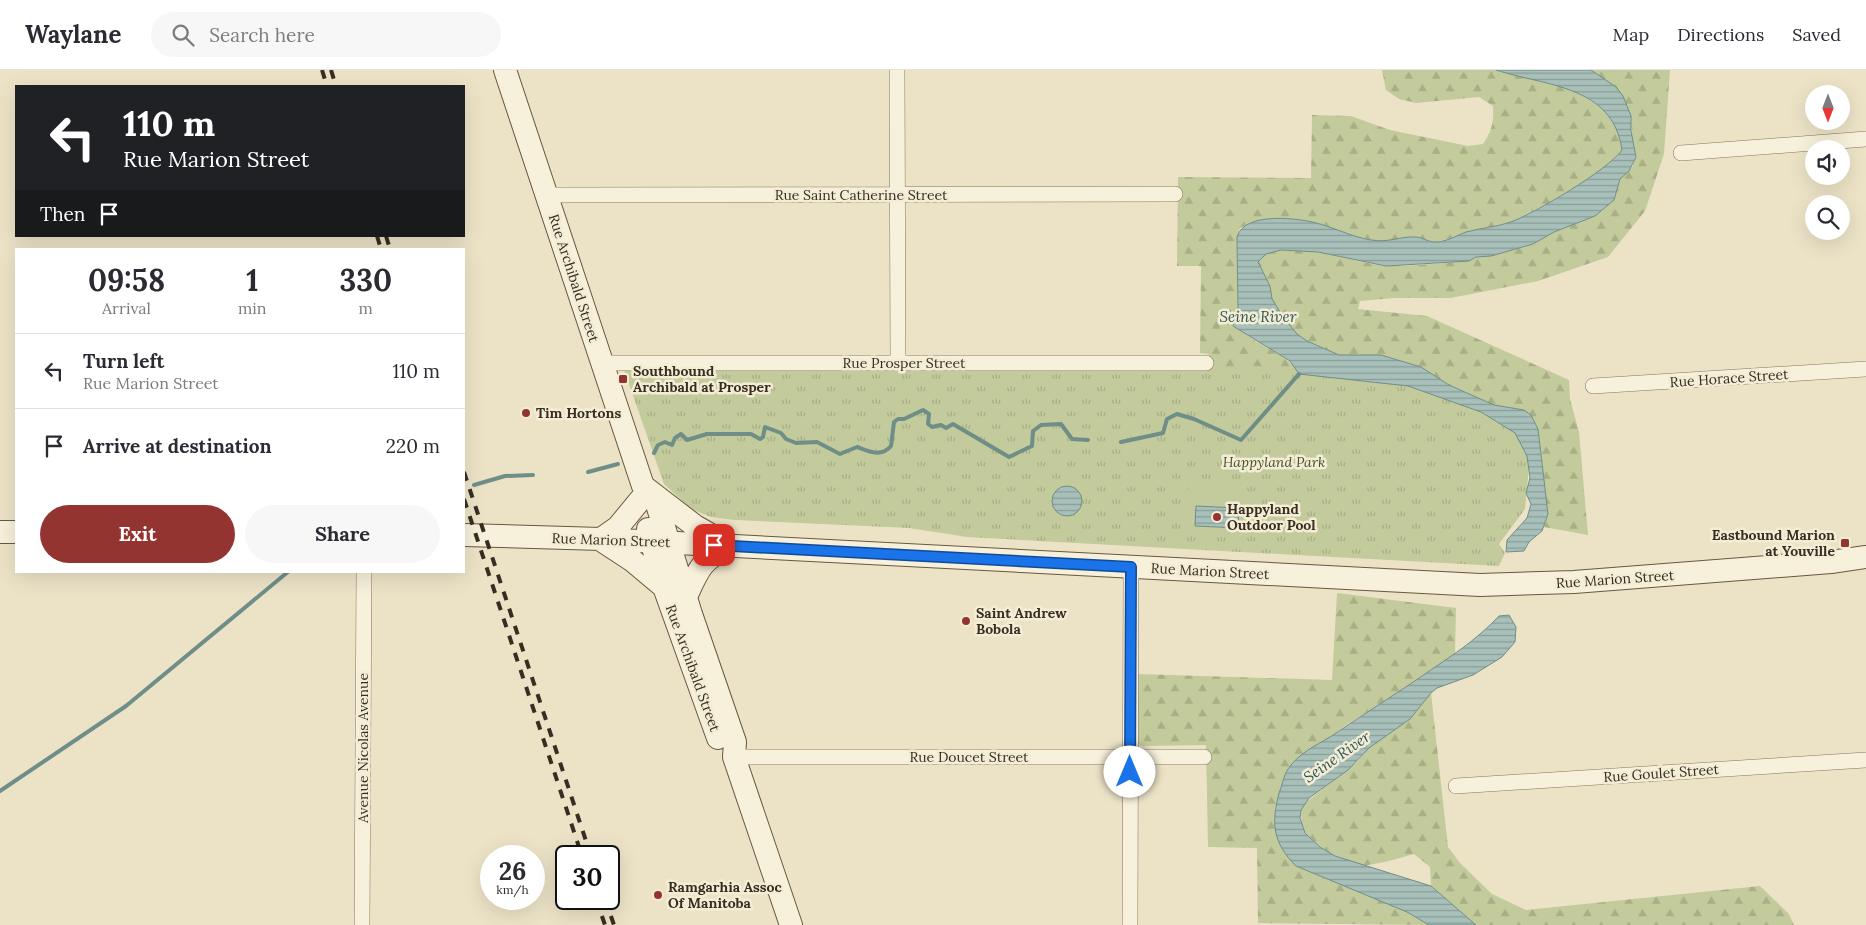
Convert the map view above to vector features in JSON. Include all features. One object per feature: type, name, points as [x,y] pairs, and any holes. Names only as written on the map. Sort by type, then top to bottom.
[{"type":"main road","name":"Rue Archibald Street","points":[[505,70],[645,490],[660,542],[686,597],[735,742],[734,757],[791,925]]},
{"type":"main road","points":[[664,587],[601,539],[618,527],[645,490],[695,526],[730,546]]},
{"type":"main road","points":[[0,532],[15,532]]},
{"type":"main road","name":"Rue Marion Street","points":[[465,535],[601,539],[1480,585],[1574,582],[1831,562],[1866,556]]},
{"type":"main road","name":"Rue Archibald Street","points":[[660,542],[664,587],[721,745],[734,757]]},
{"type":"main road","points":[[686,597],[697,571],[710,556],[730,546]]},
{"type":"main road","points":[[1831,562],[1866,570]]},
{"type":"street","points":[[897,70],[898,362]]},
{"type":"street","points":[[1681,152],[1866,139]]},
{"type":"street","name":"Rue Saint Catherine Street","points":[[546,195],[1175,194]]},
{"type":"street","name":"Rue Prosper Street","points":[[602,363],[1206,364]]},
{"type":"street","name":"Rue Horace Street","points":[[1593,386],[1866,369]]},
{"type":"street","points":[[1130,925],[1131,567]]},
{"type":"street","name":"Avenue Nicolas Avenue","points":[[362,925],[364,573]]},
{"type":"street","name":"Rue Doucet Street","points":[[734,757],[1204,758]]},
{"type":"street","name":"Rue Goulet Street","points":[[1456,786],[1866,760]]},
{"type":"green space","points":[[1382,70],[1496,70],[1577,92],[1605,110],[1619,134],[1622,150],[1610,163],[1589,179],[1545,205],[1512,222],[1465,233],[1458,237],[1433,242],[1416,237],[1391,242],[1371,240],[1353,237],[1318,223],[1278,218],[1253,222],[1240,228],[1237,237],[1238,308],[1233,321],[1247,335],[1291,363],[1298,370],[1210,370],[1209,354],[1200,353],[1201,266],[1177,266],[1178,177],[1311,178],[1312,115],[1351,116],[1390,130],[1468,146],[1483,144],[1486,139],[1492,126],[1493,106],[1479,97],[1416,103],[1399,99],[1386,90]]},
{"type":"green space","points":[[1591,70],[1670,70],[1664,154],[1645,211],[1608,257],[1538,281],[1451,298],[1395,298],[1360,301],[1358,309],[1427,316],[1569,380],[1570,399],[1579,432],[1588,535],[1544,527],[1548,514],[1538,429],[1531,415],[1524,410],[1494,405],[1449,385],[1421,367],[1381,355],[1339,355],[1307,341],[1297,334],[1272,299],[1270,286],[1258,262],[1267,253],[1281,250],[1318,252],[1388,266],[1469,261],[1476,257],[1491,256],[1533,244],[1554,232],[1595,216],[1614,200],[1620,179],[1633,166],[1631,116]]},
{"type":"green space","name":"Happyland Park","points":[[624,370],[1298,370],[1299,374],[1405,382],[1495,415],[1531,446],[1525,509],[1499,544],[1505,553],[1499,566],[967,537],[909,528],[735,520],[711,517],[691,509],[664,484]]},
{"type":"green space","points":[[1188,480],[1225,482],[1251,500],[1248,538],[1186,536]]},
{"type":"green space","points":[[1337,593],[1456,608],[1455,655],[1418,681],[1346,725],[1288,769],[1275,808],[1296,866],[1407,912],[1429,925],[1258,923],[1257,848],[1208,847],[1206,745],[1143,746],[1138,744],[1136,739],[1137,674],[1332,680]]},
{"type":"green space","points":[[1431,693],[1448,847],[1460,863],[1492,894],[1526,910],[1760,886],[1789,914],[1794,925],[1476,925],[1431,886],[1430,867],[1414,854],[1386,862],[1360,865],[1331,854],[1313,841],[1302,827],[1301,810],[1305,803],[1357,762],[1369,748],[1410,719]]},
{"type":"water","name":"Seine River","points":[[1496,70],[1591,70],[1616,87],[1623,96],[1631,116],[1631,131],[1636,157],[1629,171],[1620,179],[1614,200],[1595,216],[1554,232],[1533,244],[1491,256],[1476,257],[1469,261],[1386,266],[1318,252],[1281,250],[1266,254],[1258,262],[1270,286],[1272,299],[1297,334],[1307,341],[1339,355],[1381,355],[1421,367],[1449,385],[1494,405],[1524,410],[1531,415],[1538,429],[1548,514],[1542,531],[1529,542],[1524,551],[1506,552],[1507,540],[1527,518],[1531,504],[1526,493],[1530,478],[1527,456],[1515,433],[1481,412],[1408,386],[1299,374],[1290,361],[1233,326],[1238,308],[1237,237],[1242,229],[1250,223],[1274,218],[1300,220],[1320,224],[1371,240],[1384,241],[1416,237],[1438,242],[1466,232],[1505,224],[1522,217],[1553,201],[1587,179],[1622,150],[1616,129],[1605,112],[1591,100],[1555,85]]},
{"type":"water","points":[[1067,486],[1073,487],[1081,495],[1081,507],[1073,515],[1067,516],[1061,515],[1053,507],[1052,501],[1053,495],[1061,487]]},
{"type":"water","name":"Happyland Outdoor Pool","points":[[1196,506],[1239,508],[1238,528],[1195,526]]},
{"type":"water","points":[[1509,615],[1516,627],[1515,642],[1502,657],[1473,675],[1437,688],[1410,719],[1369,748],[1348,770],[1309,798],[1301,810],[1300,818],[1305,833],[1320,847],[1335,856],[1431,886],[1476,925],[1429,925],[1407,912],[1296,866],[1288,858],[1278,841],[1275,824],[1276,804],[1279,793],[1292,763],[1308,750],[1456,652],[1478,636],[1499,616]]},
{"type":"waterway","points":[[1121,442],[1163,433],[1167,419],[1177,414],[1194,419],[1241,440],[1299,374]]},
{"type":"waterway","points":[[654,453],[658,445],[665,442],[672,445],[675,438],[681,434],[687,440],[707,434],[751,434],[760,439],[763,437],[765,427],[781,433],[786,439],[796,443],[817,442],[840,454],[857,447],[879,453],[891,446],[894,422],[923,410],[929,414],[928,424],[932,427],[941,425],[946,428],[953,424],[1009,457],[1032,446],[1033,431],[1041,425],[1061,424],[1072,439],[1088,440]]},
{"type":"waterway","points":[[588,472],[618,464]]},
{"type":"waterway","points":[[474,485],[505,476],[533,475]]},
{"type":"waterway","points":[[0,791],[126,706],[287,573]]},
{"type":"railway","points":[[322,70],[327,85]]},
{"type":"railway","points":[[331,70],[336,85]]},
{"type":"railway","points":[[377,237],[381,248]]},
{"type":"railway","points":[[386,237],[390,248]]},
{"type":"railway","points":[[465,475],[587,845]]},
{"type":"railway","points":[[465,502],[578,845]]},
{"type":"railway","points":[[600,910],[605,925]]},
{"type":"railway","points":[[609,910],[614,925]]},
{"type":"place","name":"Southbound Archibald at Prosper","points":[[623,379]]},
{"type":"place","name":"Tim Hortons","points":[[526,413]]},
{"type":"place","name":"Happyland Outdoor Pool","points":[[1217,517]]},
{"type":"place","name":"Eastbound Marion at Youville","points":[[1845,543]]},
{"type":"place","name":"Saint Andrew Bobola","points":[[966,621]]},
{"type":"place","name":"Ramgarhia Assoc Of Manitoba","points":[[658,895]]},
{"type":"route","points":[[714,545],[1131,567],[1130,772]]}]
